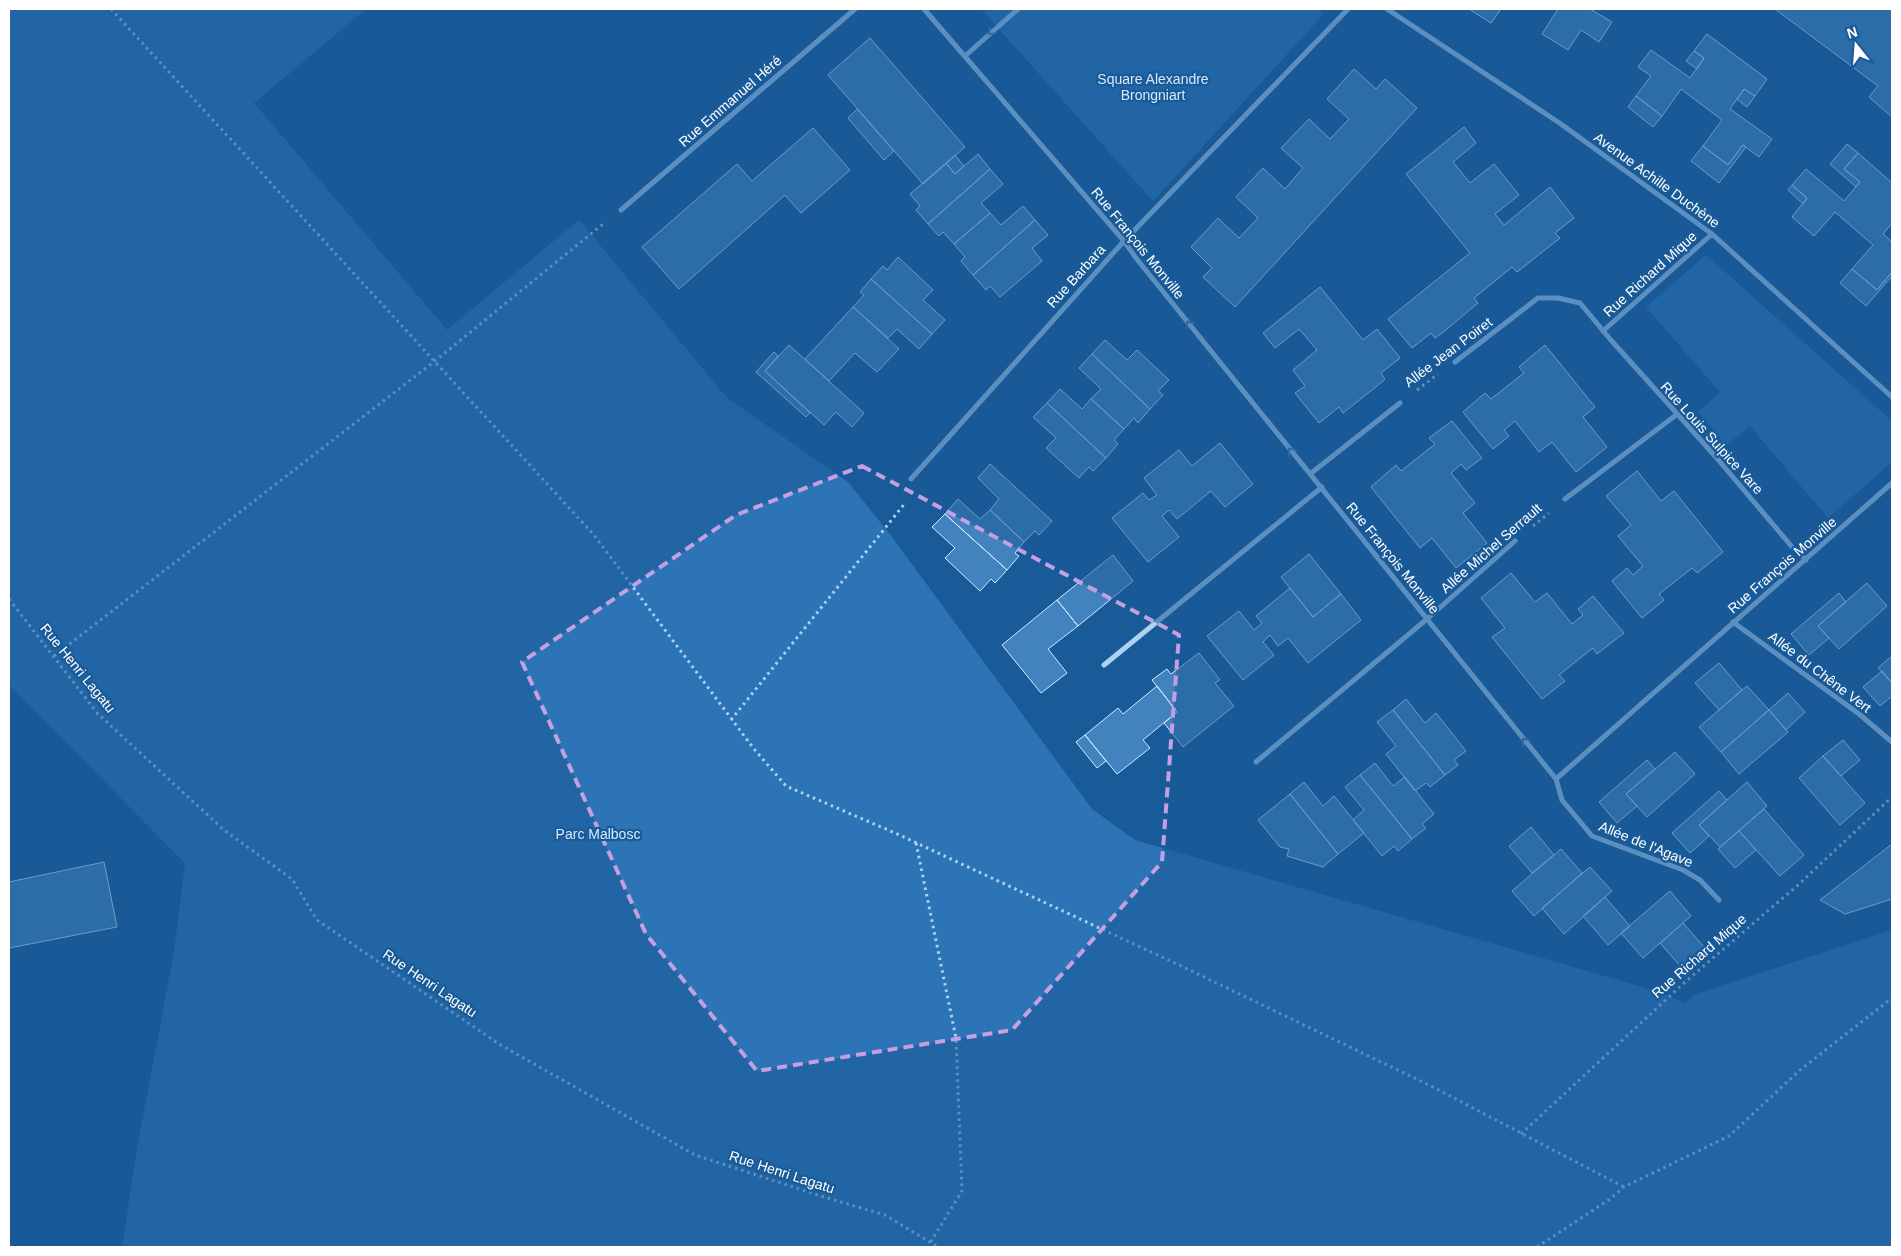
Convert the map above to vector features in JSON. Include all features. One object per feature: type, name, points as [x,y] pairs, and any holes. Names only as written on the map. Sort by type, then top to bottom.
[{"type":"street","name":"Rue Emmanuel Héré","points":[[621,210],[855,9]]},
{"type":"street","name":"Rue François Monville","points":[[924,9],[1124,241],[1142,266],[1556,779],[1892,483]]},
{"type":"street","points":[[965,56],[1018,9]]},
{"type":"street","name":"Rue Barbara","points":[[911,478],[1124,241],[1348,9]]},
{"type":"street","name":"Avenue Achille Duchène","points":[[1387,9],[1561,124],[1712,234],[1892,397]]},
{"type":"street","name":"Rue Richard Mique","points":[[1603,331],[1712,234]]},
{"type":"street","name":"Allée Jean Poiret","points":[[1454,362],[1538,298],[1558,298],[1580,303],[1603,331]]},
{"type":"street","name":"Rue Louis Sulpice Vare","points":[[1603,331],[1676,415],[1715,456],[1793,548],[1806,560]]},
{"type":"street","name":"Allée Jean Poiret","points":[[1310,474],[1400,404]]},
{"type":"street","points":[[1565,500],[1676,415]]},
{"type":"street","points":[[1104,665],[1322,487]]},
{"type":"street","name":"Allée Michel Serrault","points":[[1256,762],[1427,619],[1515,541]]},
{"type":"street","name":"Allée du Chêne Vert","points":[[1733,622],[1859,714],[1892,742]]},
{"type":"street","name":"Allée de l'Agave","points":[[1556,779],[1562,800],[1592,836],[1684,870],[1700,880],[1719,900]]},
{"type":"path","points":[[111,9],[594,535],[754,750],[786,786],[916,843],[1197,974],[1429,1086],[1624,1187]]},
{"type":"path","points":[[54,656],[435,361],[621,210]]},
{"type":"path","name":"Allée Jean Poiret","points":[[1400,404],[1454,362]]},
{"type":"path","points":[[732,720],[910,496],[911,478]]},
{"type":"path","name":"Allée Michel Serrault","points":[[1515,541],[1565,500]]},
{"type":"path","name":"Rue Henri Lagatu","points":[[9,599],[98,714],[224,830],[292,879],[317,920],[499,1044],[695,1155],[824,1198],[885,1215],[938,1247]]},
{"type":"path","name":"Rue Richard Mique","points":[[1521,1134],[1684,983],[1798,885],[1892,797]]},
{"type":"path","points":[[916,843],[956,1038],[962,1191],[930,1243]]},
{"type":"path","points":[[1537,1247],[1610,1199],[1624,1187],[1729,1136],[1800,1070],[1892,998]]},
{"type":"highlighted area","points":[[862,466],[1179,635],[1162,862],[1012,1030],[757,1071],[646,934],[522,662],[736,515]]},
{"type":"green space","name":"Parc Malbosc","points":[[9,9],[366,9],[254,103],[447,330],[579,220],[727,398],[848,482],[889,533],[1092,809],[1135,840],[1656,991],[1684,1003],[1696,994],[1892,930],[1892,1247],[122,1247],[137,1149],[174,952],[185,863],[9,685]]},
{"type":"green space","name":"Square Alexandre Brongniart","points":[[981,9],[1321,9],[1322,16],[1153,201]]},
{"type":"green space","points":[[1706,255],[1892,421],[1892,462],[1828,518],[1750,426],[1726,445],[1698,412],[1720,392],[1646,307]]},
{"type":"building","points":[[1469,9],[1501,9],[1491,23]]},
{"type":"building","points":[[1558,9],[1590,9],[1612,22],[1599,42],[1581,30],[1568,50],[1542,34]]},
{"type":"building","points":[[1775,9],[1892,9],[1892,117],[1869,97],[1878,86]]},
{"type":"building","points":[[1707,34],[1767,79],[1755,96],[1744,89],[1730,109],[1772,139],[1759,157],[1743,145],[1728,165],[1703,146],[1722,120],[1681,89],[1662,116],[1636,96],[1651,76],[1638,67],[1651,50],[1690,78],[1704,58],[1694,51]]},
{"type":"building","points":[[870,38],[965,147],[923,184],[828,75]]},
{"type":"building","points":[[1694,51],[1704,58],[1697,69],[1686,61]]},
{"type":"building","points":[[1354,69],[1376,89],[1385,79],[1417,108],[1235,307],[1203,277],[1212,268],[1191,247],[1218,218],[1239,238],[1258,218],[1236,197],[1263,168],[1285,189],[1303,168],[1281,148],[1309,119],[1330,139],[1349,119],[1327,99]]},
{"type":"building","points":[[1744,89],[1755,96],[1747,107],[1737,99]]},
{"type":"building","points":[[1636,96],[1662,116],[1653,127],[1628,107]]},
{"type":"building","points":[[857,109],[894,151],[884,160],[848,118]]},
{"type":"building","points":[[1464,127],[1476,143],[1453,162],[1470,183],[1494,164],[1519,195],[1495,214],[1504,225],[1550,187],[1574,218],[1555,233],[1560,238],[1517,272],[1512,267],[1474,298],[1478,303],[1442,333],[1435,338],[1431,333],[1412,348],[1388,319],[1470,253],[1406,174]]},
{"type":"building","points":[[813,128],[850,170],[801,213],[785,195],[679,289],[642,247],[737,164],[752,181]]},
{"type":"building","points":[[1847,144],[1858,153],[1844,169],[1860,182],[1856,187],[1830,164]]},
{"type":"building","points":[[1743,145],[1746,147],[1719,183],[1691,161],[1703,146],[1728,165]]},
{"type":"building","points":[[1858,153],[1892,183],[1892,223],[1883,234],[1892,242],[1892,272],[1877,290],[1852,269],[1873,245],[1835,212],[1814,236],[1792,217],[1807,198],[1792,185],[1806,169],[1844,201],[1860,182],[1844,169]]},
{"type":"building","points":[[978,154],[990,169],[928,224],[916,210],[920,206],[910,194],[946,163],[955,174]]},
{"type":"building","points":[[955,155],[964,166],[955,174],[946,163]]},
{"type":"building","points":[[990,169],[1003,184],[981,203],[990,213],[954,244],[943,232],[939,236],[928,224]]},
{"type":"building","points":[[1792,185],[1807,198],[1803,204],[1788,190]]},
{"type":"building","points":[[1023,206],[1035,220],[973,275],[961,261],[965,257],[954,244],[990,213],[1001,225]]},
{"type":"building","points":[[1035,220],[1048,235],[1032,248],[1042,261],[1000,297],[990,286],[986,290],[973,275]]},
{"type":"building","points":[[898,257],[933,290],[923,300],[945,320],[932,334],[871,279],[883,266],[887,270]]},
{"type":"building","points":[[1852,269],[1877,290],[1892,272],[1892,276],[1866,306],[1840,283]]},
{"type":"building","points":[[871,279],[932,334],[919,349],[897,329],[888,338],[853,307],[864,295],[860,292]]},
{"type":"building","points":[[1320,287],[1363,340],[1377,329],[1400,358],[1381,373],[1385,379],[1382,382],[1343,413],[1339,407],[1319,423],[1295,393],[1305,386],[1293,370],[1317,350],[1299,329],[1275,348],[1263,333]]},
{"type":"building","points":[[853,307],[899,349],[877,372],[855,353],[829,381],[805,359]]},
{"type":"building","points":[[1105,340],[1127,360],[1137,350],[1169,380],[1158,391],[1163,395],[1150,409],[1092,354]]},
{"type":"building","points":[[789,345],[864,413],[852,427],[836,412],[824,425],[765,371]]},
{"type":"building","points":[[1545,345],[1595,407],[1583,417],[1607,447],[1576,472],[1552,442],[1539,452],[1515,421],[1504,430],[1509,436],[1493,449],[1463,412],[1485,393],[1491,399],[1524,373],[1519,367]]},
{"type":"building","points":[[774,352],[778,356],[765,371],[810,413],[806,417],[756,372]]},
{"type":"building","points":[[1092,354],[1150,409],[1138,423],[1134,418],[1124,429],[1091,399],[1101,389],[1079,368]]},
{"type":"building","points":[[1060,389],[1082,409],[1091,399],[1124,429],[1114,440],[1118,444],[1106,458],[1047,403]]},
{"type":"building","points":[[1047,403],[1106,458],[1093,471],[1089,467],[1079,478],[1046,448],[1056,438],[1033,417]]},
{"type":"building","points":[[1452,421],[1482,458],[1466,470],[1461,464],[1451,473],[1475,503],[1463,513],[1487,543],[1456,568],[1432,538],[1420,548],[1371,487],[1396,465],[1401,471],[1435,444],[1429,438]]},
{"type":"building","points":[[1220,443],[1253,484],[1225,507],[1211,491],[1177,519],[1169,510],[1162,516],[1179,537],[1148,562],[1112,518],[1143,493],[1149,500],[1157,495],[1144,478],[1179,450],[1192,466]]},
{"type":"building","points":[[990,464],[1052,521],[1039,535],[1035,531],[1024,542],[990,510],[999,499],[978,478]]},
{"type":"building","points":[[1637,471],[1661,501],[1674,491],[1723,552],[1697,573],[1692,568],[1659,594],[1664,600],[1642,618],[1612,581],[1627,568],[1633,575],[1643,566],[1618,536],[1631,525],[1606,496]]},
{"type":"building","points":[[958,499],[980,519],[990,510],[1024,542],[1015,553],[1019,556],[1007,570],[945,514]]},
{"type":"building","points":[[945,514],[1007,570],[995,583],[991,579],[980,591],[945,558],[955,548],[932,527]]},
{"type":"building","points":[[1309,554],[1341,594],[1313,617],[1281,577]]},
{"type":"building","points":[[1113,555],[1133,581],[1078,626],[1057,600]]},
{"type":"building","points":[[1511,573],[1535,602],[1547,593],[1572,624],[1583,615],[1578,609],[1593,596],[1624,633],[1597,654],[1593,648],[1559,675],[1565,681],[1542,699],[1492,637],[1505,628],[1481,598]]},
{"type":"building","points":[[1867,583],[1887,606],[1839,649],[1818,626]]},
{"type":"building","points":[[1290,588],[1313,617],[1341,594],[1361,620],[1308,663],[1288,638],[1278,646],[1270,635],[1263,642],[1274,655],[1243,680],[1207,636],[1239,611],[1254,630],[1262,623],[1256,616]]},
{"type":"building","points":[[1839,593],[1846,602],[1818,626],[1829,638],[1809,655],[1791,634]]},
{"type":"building","points":[[1057,600],[1078,626],[1048,649],[1067,673],[1041,693],[1002,645]]},
{"type":"building","points":[[1199,653],[1220,680],[1215,683],[1234,706],[1183,747],[1164,723],[1177,712],[1152,680],[1167,669],[1171,674]]},
{"type":"building","points":[[1892,656],[1892,683],[1878,668]]},
{"type":"building","points":[[1719,663],[1742,690],[1719,710],[1695,683]]},
{"type":"building","points":[[1882,671],[1892,683],[1892,696],[1880,706],[1863,687]]},
{"type":"building","points":[[1157,686],[1177,712],[1143,740],[1150,748],[1117,774],[1085,735],[1118,708],[1123,714]]},
{"type":"building","points":[[1747,686],[1769,710],[1721,752],[1699,727]]},
{"type":"building","points":[[1788,693],[1805,712],[1786,730],[1769,710]]},
{"type":"building","points":[[1406,699],[1425,723],[1436,713],[1466,751],[1454,760],[1458,765],[1445,775],[1393,710]]},
{"type":"building","points":[[1393,710],[1445,775],[1430,787],[1426,783],[1415,791],[1386,754],[1396,746],[1377,722]]},
{"type":"building","points":[[1769,710],[1788,732],[1739,774],[1721,752]]},
{"type":"building","points":[[1085,735],[1106,761],[1097,768],[1076,742]]},
{"type":"building","points":[[1843,740],[1860,760],[1841,776],[1823,756]]},
{"type":"building","points":[[1675,752],[1695,774],[1647,817],[1626,794]]},
{"type":"building","points":[[1823,756],[1865,803],[1840,825],[1799,778]]},
{"type":"building","points":[[1647,760],[1655,769],[1626,794],[1637,806],[1617,823],[1599,802]]},
{"type":"building","points":[[1375,763],[1393,786],[1405,777],[1434,814],[1422,824],[1426,828],[1412,839],[1360,775]]},
{"type":"building","points":[[1360,775],[1412,839],[1398,851],[1394,846],[1382,856],[1353,820],[1364,810],[1345,787]]},
{"type":"building","points":[[1304,782],[1323,806],[1334,796],[1364,833],[1338,854],[1290,794]]},
{"type":"building","points":[[1747,782],[1767,806],[1720,847],[1699,825]]},
{"type":"building","points":[[1719,791],[1727,800],[1699,825],[1709,836],[1690,853],[1672,833]]},
{"type":"building","points":[[1290,794],[1338,854],[1323,867],[1287,856],[1289,849],[1280,847],[1258,820]]},
{"type":"building","points":[[1764,809],[1804,855],[1780,876],[1739,831]]},
{"type":"building","points":[[1531,827],[1554,855],[1532,873],[1509,846]]},
{"type":"building","points":[[1739,831],[1756,850],[1735,868],[1718,849]]},
{"type":"building","points":[[1892,844],[1892,899],[1845,914],[1820,900]]},
{"type":"building","points":[[1561,849],[1582,873],[1534,916],[1512,891]]},
{"type":"building","points":[[104,862],[117,927],[9,948],[9,882]]},
{"type":"building","points":[[1590,867],[1612,891],[1564,934],[1542,908]]},
{"type":"building","points":[[1670,891],[1691,916],[1643,958],[1621,933]]},
{"type":"building","points":[[1605,897],[1630,926],[1608,945],[1583,916]]},
{"type":"building","points":[[1683,923],[1704,947],[1681,967],[1660,943]]}]
